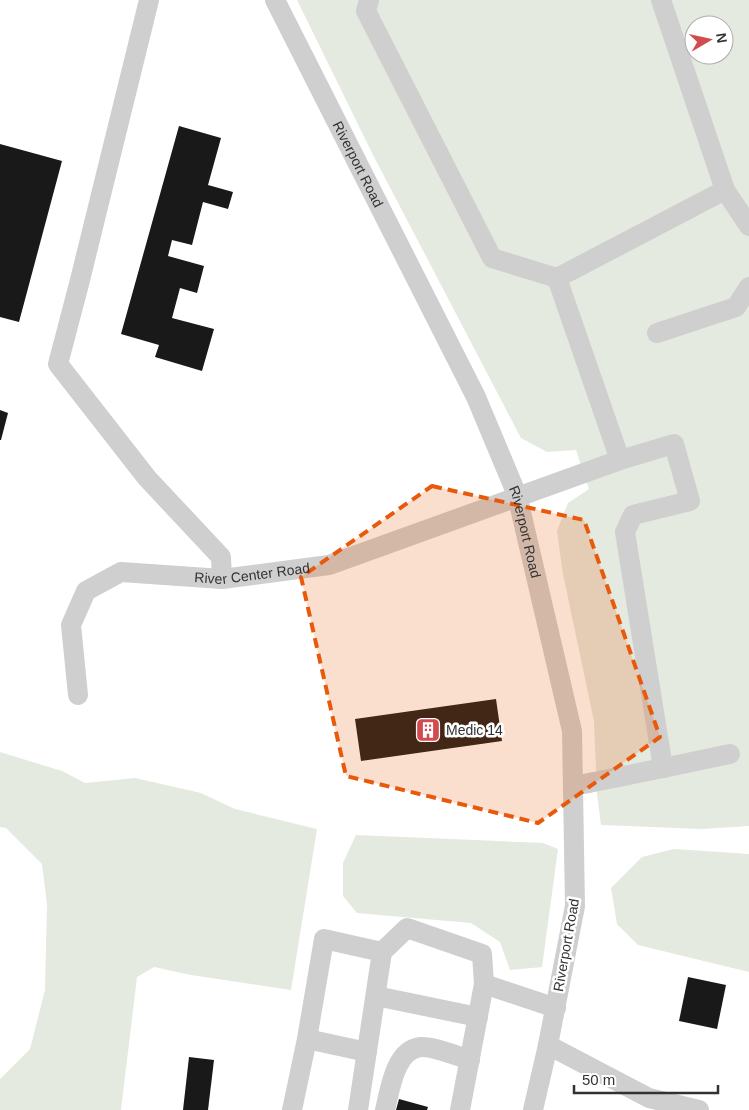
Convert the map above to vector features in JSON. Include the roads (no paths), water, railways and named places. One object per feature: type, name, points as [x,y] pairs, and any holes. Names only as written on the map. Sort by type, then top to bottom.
[{"type":"street","points":[[149,0],[58,364],[147,478],[221,557],[222,578]]},
{"type":"street","name":"Riverport Road","points":[[275,0],[476,397],[516,495],[572,731],[576,906],[535,1109]]},
{"type":"street","points":[[369,0],[366,11],[492,258],[557,278],[724,190]]},
{"type":"street","points":[[662,0],[724,190],[749,226]]},
{"type":"street","points":[[557,278],[620,460]]},
{"type":"street","points":[[657,333],[736,307],[749,287]]},
{"type":"street","name":"River Center Road","points":[[78,695],[71,625],[86,591],[121,572],[222,578],[329,564],[516,495],[674,444],[690,501],[633,515],[625,532],[663,768]]},
{"type":"street","points":[[574,786],[730,754]]},
{"type":"street","points":[[358,1110],[382,952],[407,928],[482,954],[484,984],[460,1110]]},
{"type":"street","points":[[292,1110],[307,1039],[324,939],[382,952]]},
{"type":"street","points":[[484,984],[556,1008]]},
{"type":"street","points":[[376,996],[478,1017]]},
{"type":"street","points":[[307,1039],[367,1052]]},
{"type":"street","points":[[548,1045],[649,1098],[699,1110]]},
{"type":"street","points":[[385,1110],[400,1062],[410,1050],[422,1046],[470,1060]]},
{"type":"place","name":"Medic 14","points":[[428,730]]}]
